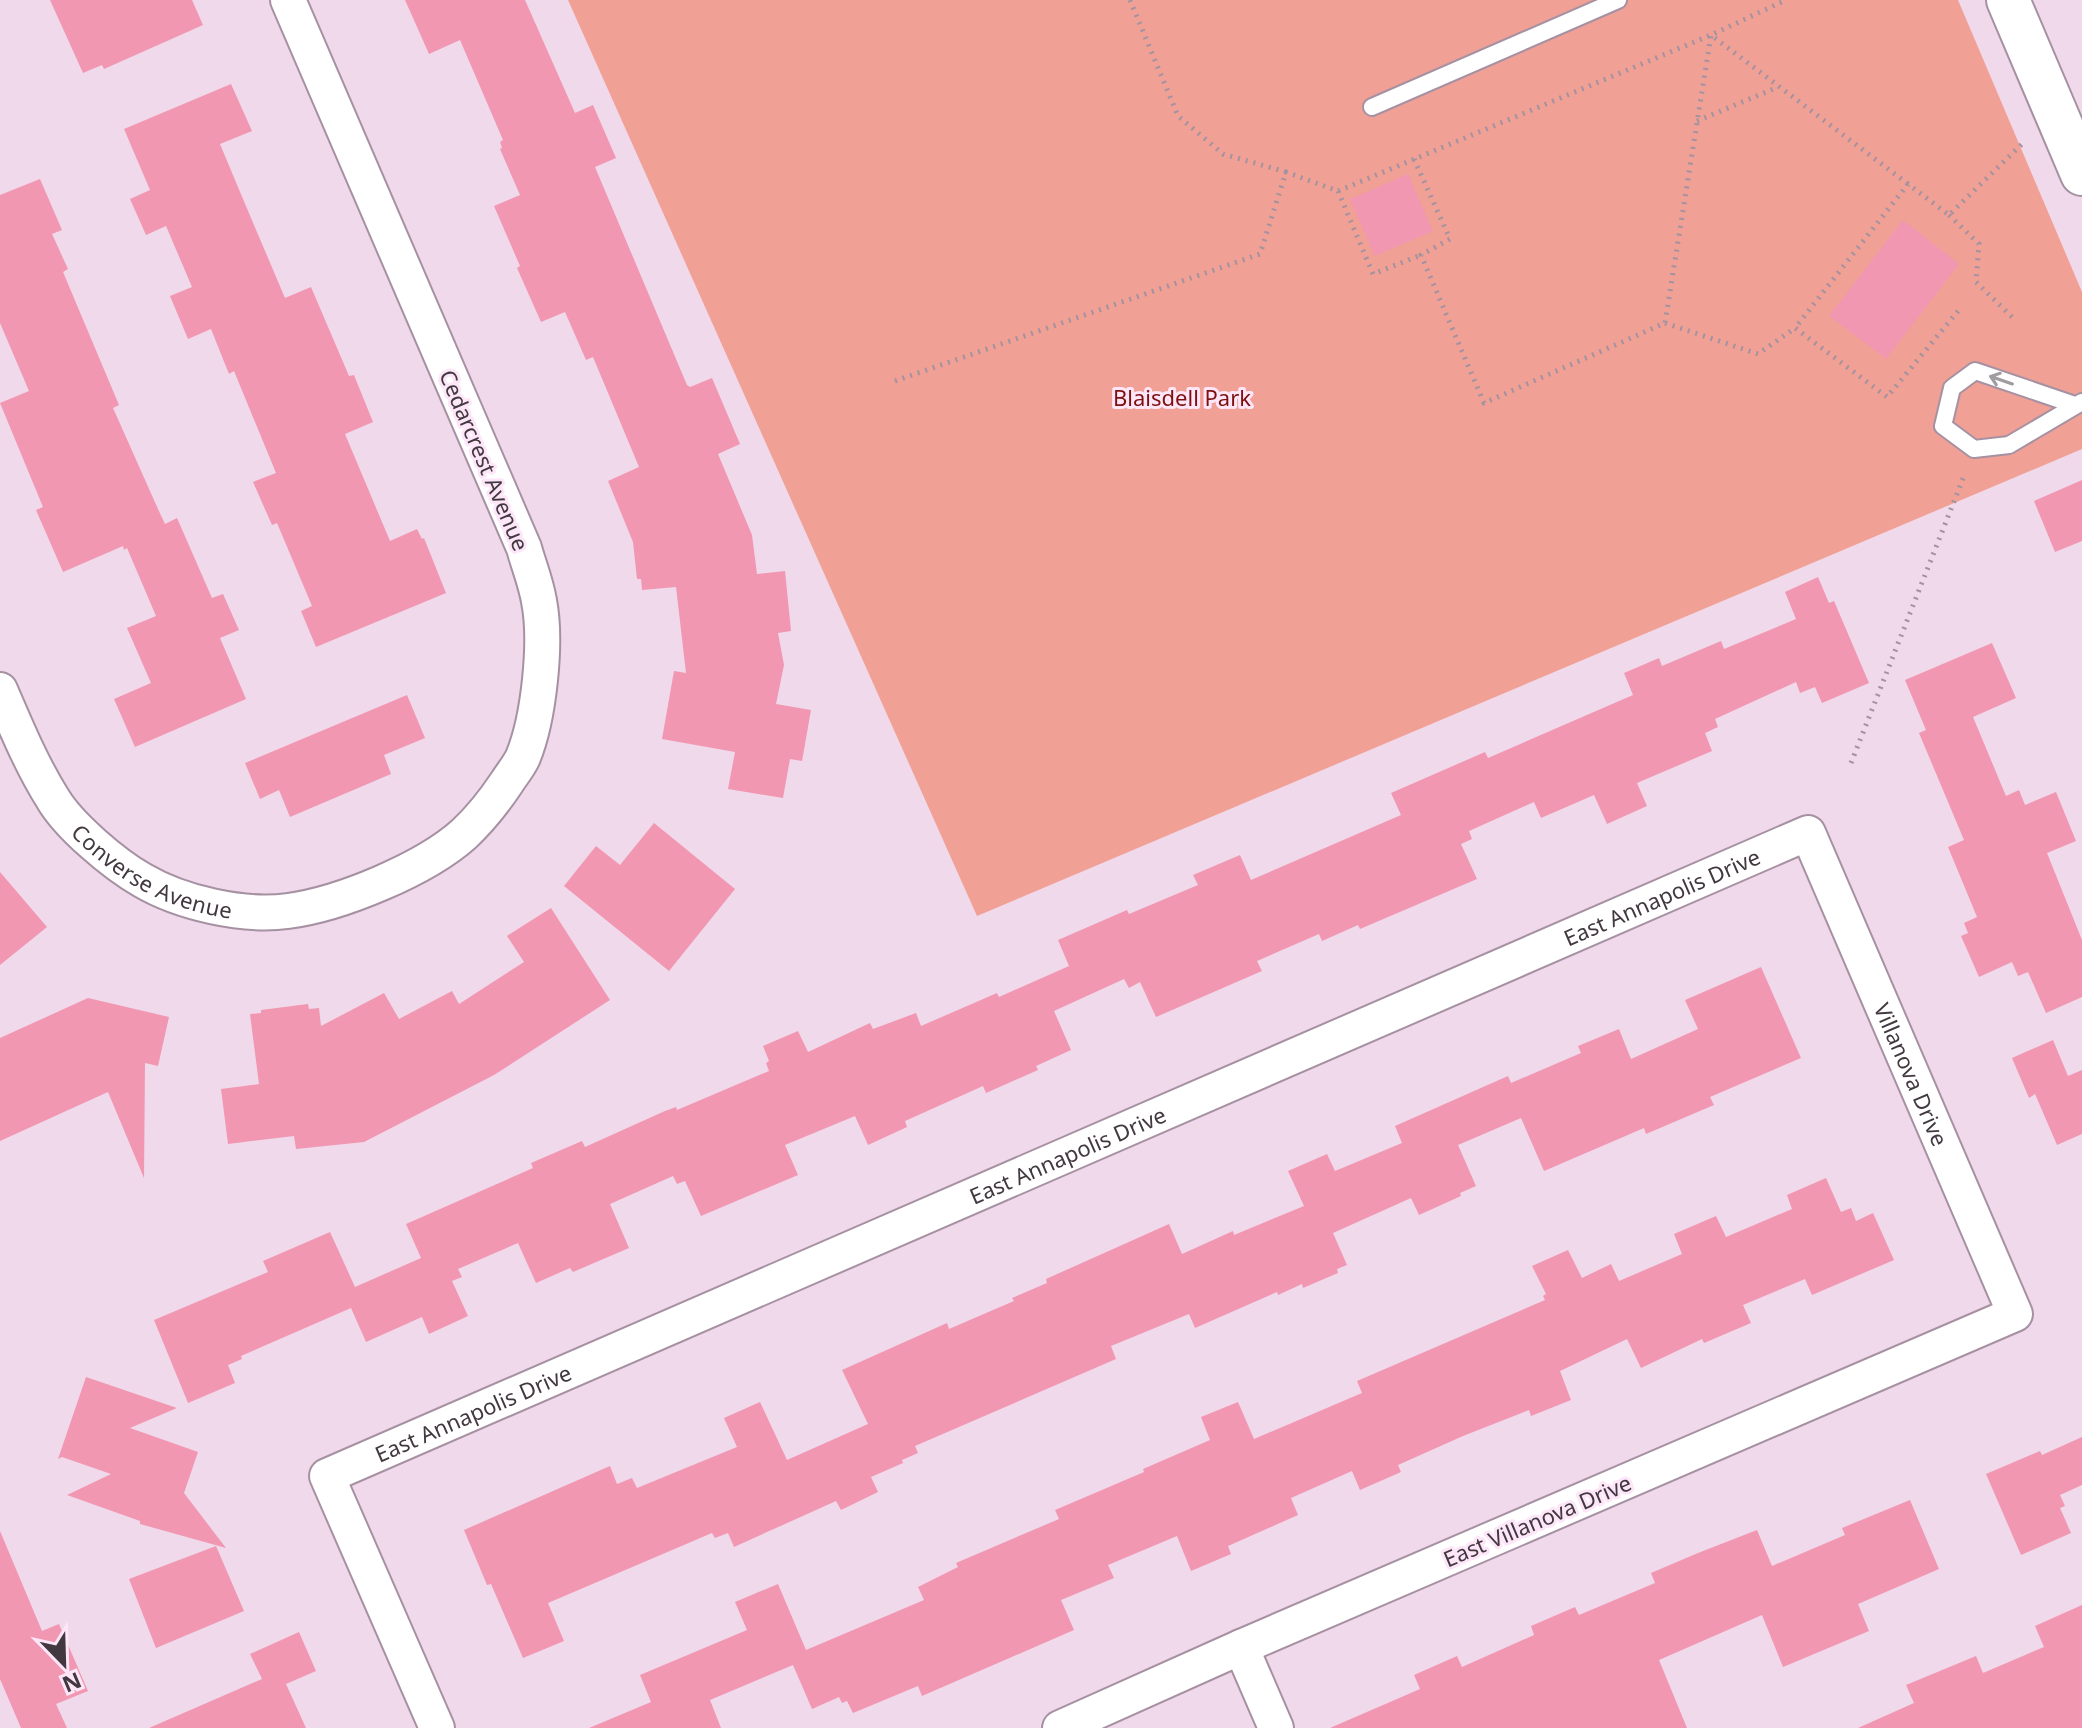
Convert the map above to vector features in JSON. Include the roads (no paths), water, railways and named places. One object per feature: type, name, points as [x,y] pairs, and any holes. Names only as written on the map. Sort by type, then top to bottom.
[{"type":"street","name":"Cedarcrest Avenue","points":[[288,0],[524,548],[540,602],[541,655],[537,708],[523,757],[496,799],[464,834],[426,861],[384,881]]},
{"type":"street","points":[[2008,0],[2082,174]]},
{"type":"street","name":"Converse Avenue","points":[[0,690],[25,748],[54,802],[95,845],[142,880],[183,899],[237,910],[287,912],[340,899],[384,881]]},
{"type":"street","name":"Villanova Drive","points":[[1808,833],[2015,1314]]},
{"type":"street","name":"East Annapolis Drive","points":[[437,1728],[327,1476],[1808,833]]},
{"type":"street","name":"East Villanova Drive","points":[[1060,1728],[2015,1314]]},
{"type":"street","points":[[1241,1647],[1276,1728]]},
{"type":"lane","points":[[1372,107],[1618,0]]},
{"type":"lane","points":[[1975,371],[2078,404],[2009,445],[1974,449],[1943,426],[1952,388],[1975,371]]},
{"type":"park label","name":"Blaisdell Park","points":[[1182,397]]}]
